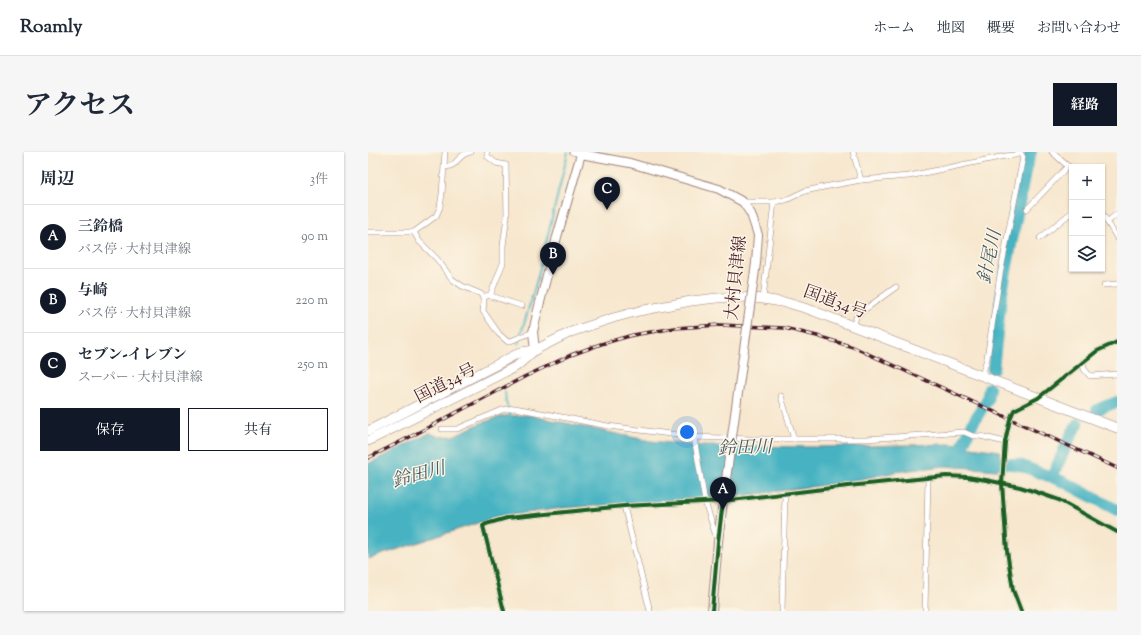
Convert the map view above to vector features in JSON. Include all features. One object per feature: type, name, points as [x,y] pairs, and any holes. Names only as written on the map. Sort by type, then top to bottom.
[{"type":"highway","name":"国道34号","points":[[368,441],[517,366],[535,350],[571,332],[613,318],[691,301],[744,297],[788,303],[803,308],[1117,428]]},
{"type":"highway","name":"国道34号","points":[[368,431],[521,352],[535,350]]},
{"type":"main road","points":[[535,350],[529,334],[581,154],[638,165],[719,189],[743,202]]},
{"type":"main road","name":"大村貝津線","points":[[712,611],[723,501],[756,262],[758,235],[751,214],[743,202]]},
{"type":"street","points":[[368,232],[414,232],[436,216],[440,207],[442,194],[445,152]]},
{"type":"street","points":[[444,167],[450,166],[457,162],[461,157],[471,152]]},
{"type":"street","points":[[487,152],[487,156],[496,163],[506,165],[506,216],[503,263],[490,296]]},
{"type":"street","points":[[572,152],[581,154]]},
{"type":"street","points":[[853,152],[861,180]]},
{"type":"street","points":[[743,202],[774,202],[786,200],[805,190],[861,180],[915,174],[1016,155],[1020,152],[1023,157],[1000,275],[987,358],[982,376]]},
{"type":"street","points":[[1052,152],[1069,167]]},
{"type":"street","points":[[1027,209],[1069,169]]},
{"type":"street","points":[[763,299],[774,202]]},
{"type":"street","points":[[1040,238],[1069,214]]},
{"type":"street","points":[[1107,222],[1117,214]]},
{"type":"street","points":[[1105,218],[1117,238]]},
{"type":"street","points":[[414,232],[419,241],[437,259],[452,279],[462,286],[481,294],[484,302],[483,310],[499,334],[508,342],[529,334]]},
{"type":"street","points":[[1104,285],[1117,284]]},
{"type":"street","points":[[853,326],[857,315],[896,287]]},
{"type":"street","points":[[483,298],[488,295],[522,306]]},
{"type":"street","points":[[871,297],[875,302]]},
{"type":"street","points":[[1021,611],[1013,590],[1007,551],[1002,483],[1005,443],[1010,419],[1014,410],[1038,398],[1097,351],[1117,342]]},
{"type":"street","points":[[1082,362],[1084,369],[1090,376],[1117,374]]},
{"type":"street","points":[[781,396],[794,439]]},
{"type":"street","points":[[442,428],[457,429],[502,410],[515,408],[608,426],[694,437],[751,439],[866,439],[964,432],[973,436],[980,436],[1005,443]]},
{"type":"street","points":[[694,437],[704,500],[718,542]]},
{"type":"street","points":[[504,611],[484,526],[486,524],[507,518],[624,506],[704,500],[723,501],[946,476],[967,477],[1020,487],[1059,500],[1117,532]]},
{"type":"street","points":[[925,611],[928,479]]},
{"type":"street","points":[[782,611],[784,494]]},
{"type":"street","points":[[624,506],[650,611]]},
{"type":"water","points":[[528,415],[650,441],[704,446],[819,447],[950,444],[1000,451],[997,470],[945,466],[901,471],[842,483],[732,497],[563,508],[496,517],[368,559],[368,464],[430,433],[439,437],[453,436],[481,423],[504,416]]},
{"type":"waterway","points":[[518,344],[537,280],[568,152]]},
{"type":"waterway","name":"針尾川","points":[[993,369],[1001,297],[1026,167],[1031,152]]},
{"type":"waterway","name":"針尾川","points":[[958,460],[964,442],[973,423],[987,400],[989,388]]},
{"type":"waterway","points":[[505,392],[506,402],[511,418]]},
{"type":"waterway","points":[[1097,410],[1117,402]]},
{"type":"waterway","points":[[1052,477],[1072,433],[1078,424]]},
{"type":"waterway","name":"鈴田川","points":[[983,461],[1020,465],[1064,482],[1117,510]]},
{"type":"railway","points":[[368,458],[526,376],[571,355],[601,344],[633,335],[675,328],[720,325],[784,328],[853,347],[1117,468]]},
{"type":"cycle path","points":[[1021,611],[1013,590],[1007,551],[1002,484],[1005,442],[1010,419],[1014,410],[1038,398],[1097,351],[1117,342]]},
{"type":"cycle path","points":[[504,611],[483,526],[507,518],[624,506],[723,501],[946,476],[986,480],[1036,492],[1059,500],[1117,532]]},
{"type":"cycle path","points":[[712,611],[723,501]]},
{"type":"place","name":"セブン-イレブン","points":[[607,210]]},
{"type":"place","name":"与崎","points":[[553,275]]},
{"type":"place","name":"三鈴橋","points":[[723,510]]}]
